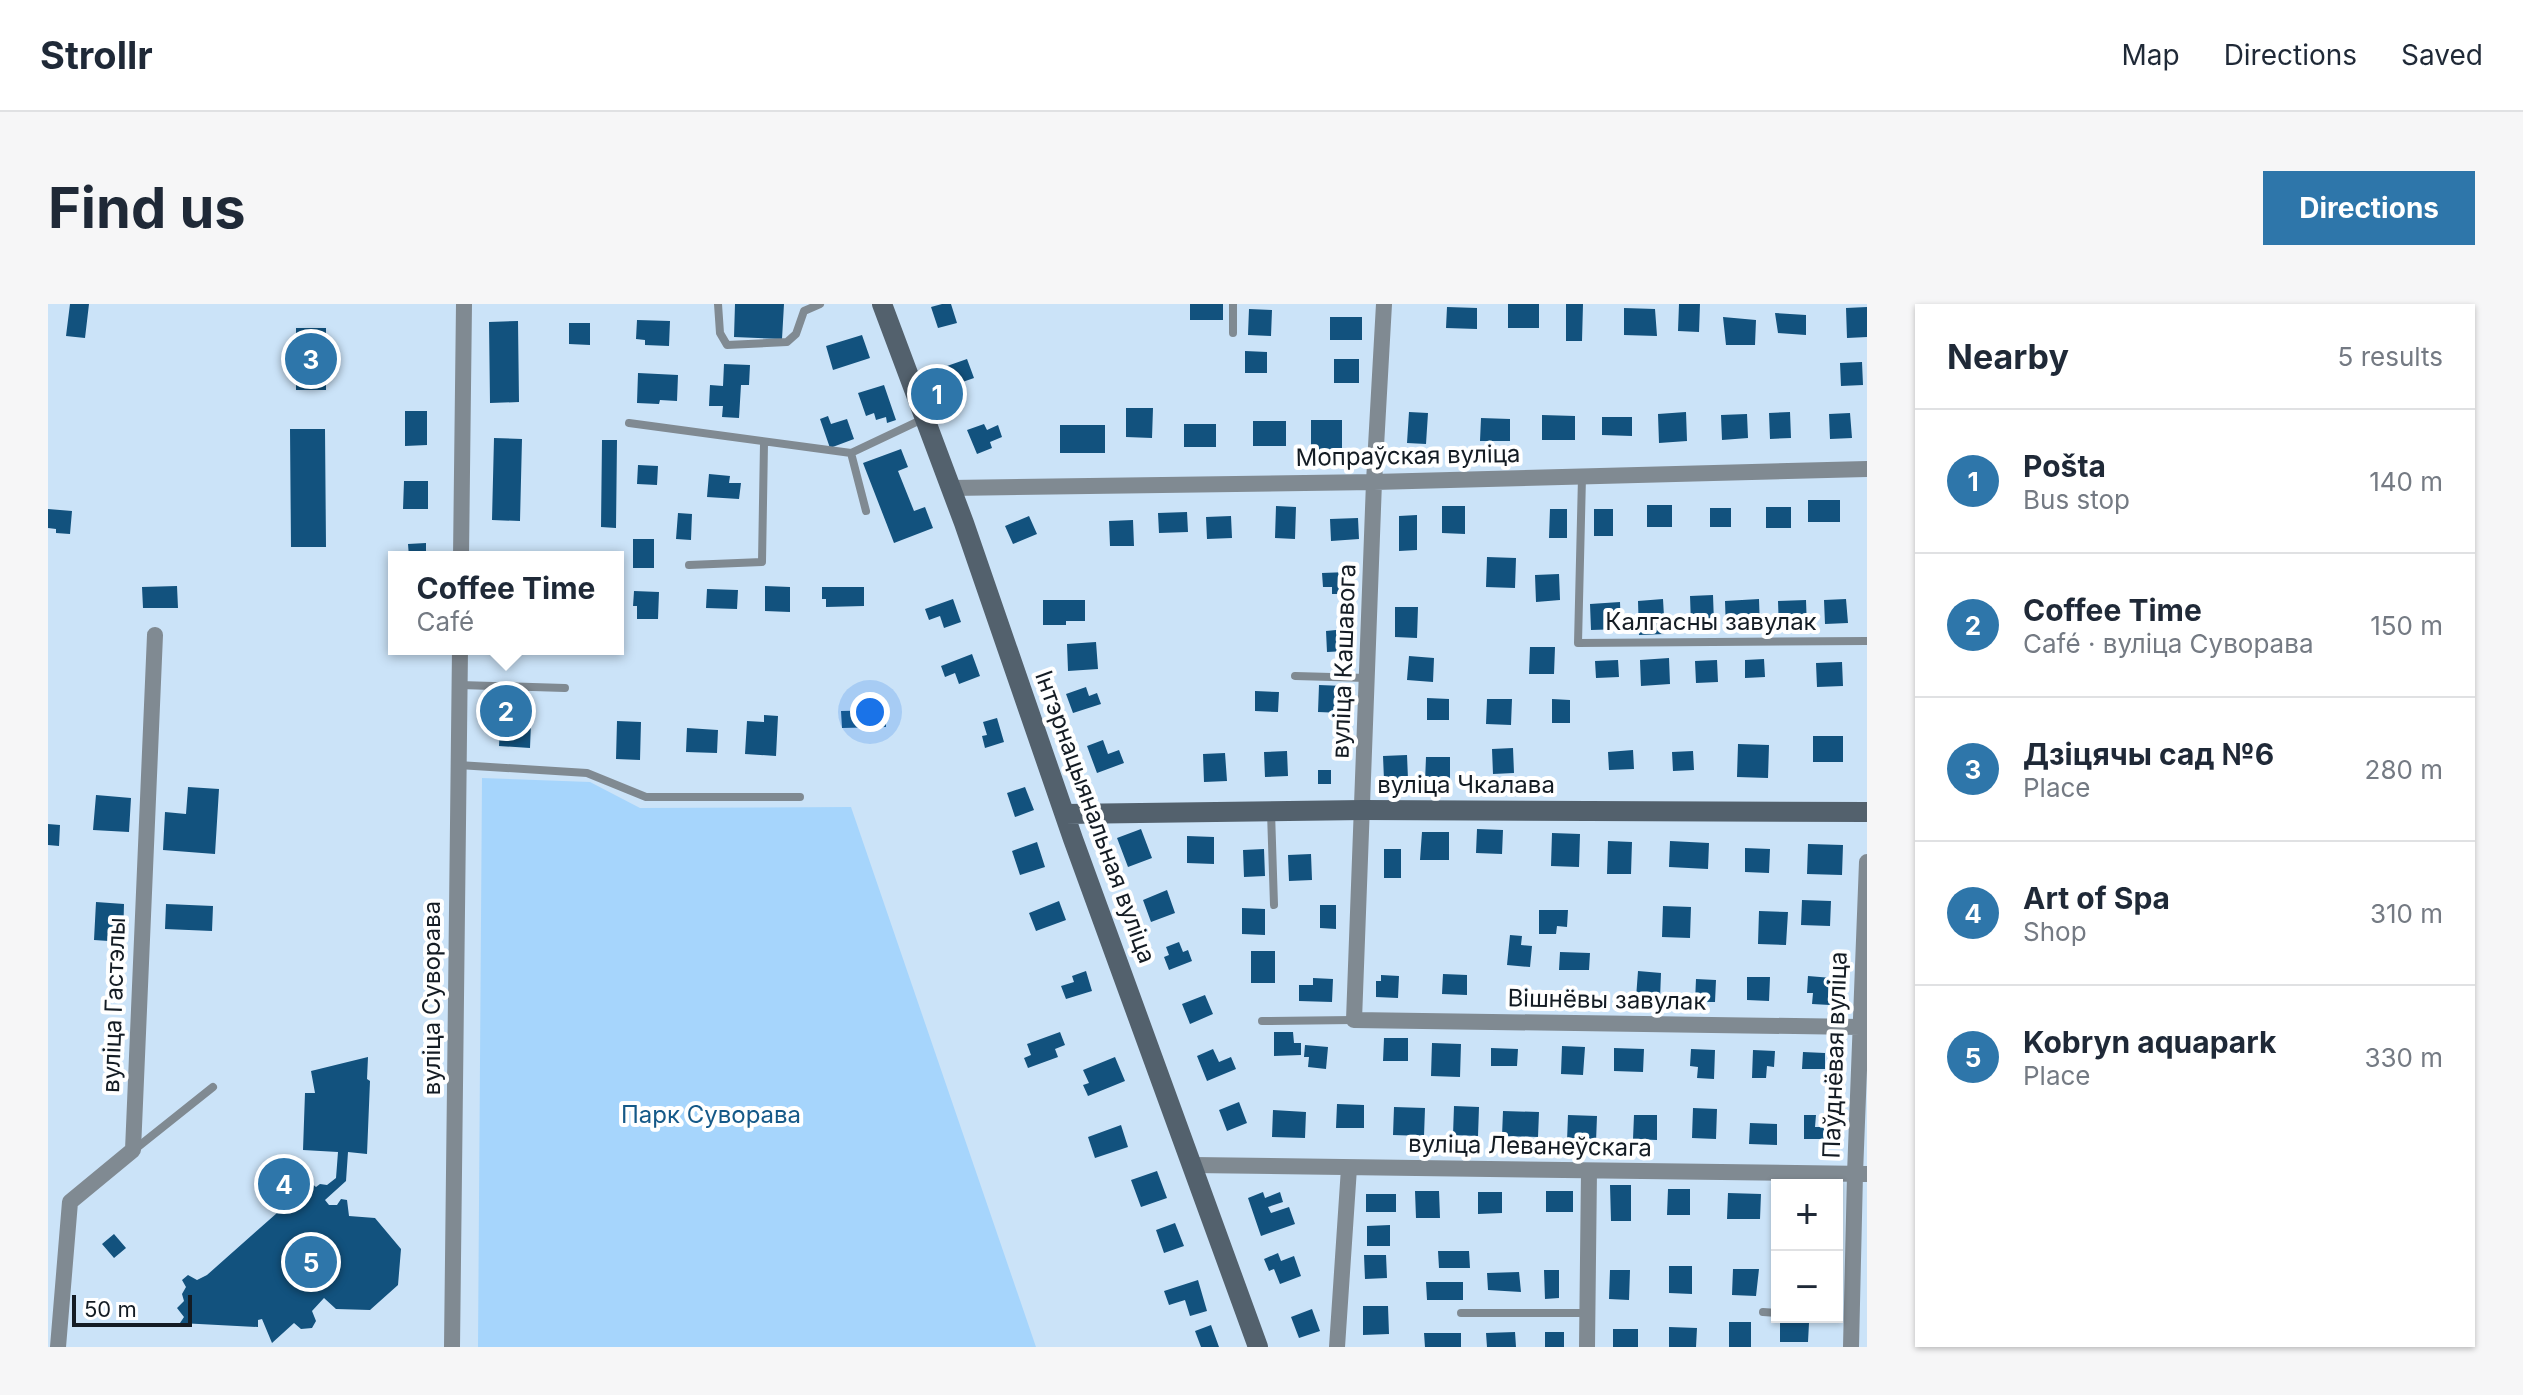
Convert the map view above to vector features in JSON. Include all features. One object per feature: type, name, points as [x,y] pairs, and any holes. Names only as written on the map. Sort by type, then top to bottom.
[{"type":"main road","name":"Інтэрнацыянальная вуліца","points":[[882,304],[951,488],[1258,1347]]},
{"type":"main road","name":"вуліца Чкалава","points":[[1065,814],[1363,810],[1867,812]]},
{"type":"street","points":[[461,551],[464,304]]},
{"type":"street","name":"вуліца Кашавога","points":[[1354,1020],[1374,482],[1384,304]]},
{"type":"street","name":"Мопраўская вуліца","points":[[951,488],[1374,482],[1867,469]]},
{"type":"street","name":"вуліца Гастэлы","points":[[133,1150],[155,635]]},
{"type":"street","name":"вуліца Суворава","points":[[452,1347],[460,655]]},
{"type":"street","name":"Паўднёвая вуліца","points":[[1851,1347],[1845,1314],[1861,1174],[1867,862]]},
{"type":"street","name":"Вішнёвы завулак","points":[[1354,1020],[1863,1027]]},
{"type":"street","points":[[58,1347],[70,1202],[133,1150]]},
{"type":"street","name":"вуліца Леванеўскага","points":[[1193,1165],[1861,1174]]},
{"type":"street","points":[[1337,1347],[1349,1168]]},
{"type":"street","points":[[1587,1347],[1589,1171]]},
{"type":"lane","points":[[718,304],[720,333],[727,345],[787,342],[796,334],[804,311],[820,304]]},
{"type":"lane","points":[[1233,304],[1233,333]]},
{"type":"lane","points":[[629,423],[851,453],[925,418]]},
{"type":"lane","points":[[689,565],[762,562],[764,443]]},
{"type":"lane","points":[[851,453],[866,511]]},
{"type":"lane","name":"Калгасны завулак","points":[[1582,476],[1578,643],[1867,641]]},
{"type":"lane","points":[[1295,676],[1368,678]]},
{"type":"lane","points":[[459,685],[565,688]]},
{"type":"lane","points":[[457,765],[587,773],[646,797],[800,797]]},
{"type":"lane","points":[[1271,811],[1274,905]]},
{"type":"lane","points":[[1262,1021],[1354,1020]]},
{"type":"lane","points":[[133,1150],[213,1087]]},
{"type":"lane","points":[[1763,1312],[1771,1313]]},
{"type":"lane","points":[[1461,1313],[1588,1313]]},
{"type":"green space","name":"Парк Суворава","points":[[482,778],[590,782],[640,808],[851,807],[1036,1347],[478,1347]]},
{"type":"building","points":[[70,304],[89,304],[85,338],[66,336]]},
{"type":"building","points":[[735,304],[784,304],[782,339],[734,337]]},
{"type":"building","points":[[951,304],[957,323],[938,328],[931,307]]},
{"type":"building","points":[[1190,304],[1223,304],[1223,320],[1190,320]]},
{"type":"building","points":[[1508,304],[1539,304],[1539,328],[1508,328]]},
{"type":"building","points":[[1566,304],[1583,304],[1582,341],[1566,341]]},
{"type":"building","points":[[1679,304],[1700,304],[1699,332],[1678,331]]},
{"type":"building","points":[[1447,307],[1477,308],[1477,329],[1446,328]]},
{"type":"building","points":[[1867,307],[1867,337],[1847,338],[1846,308]]},
{"type":"building","points":[[1624,308],[1655,309],[1657,336],[1624,335]]},
{"type":"building","points":[[1249,309],[1272,310],[1271,336],[1248,335]]},
{"type":"building","points":[[1775,313],[1806,315],[1806,335],[1778,333]]},
{"type":"building","points":[[1330,317],[1362,317],[1362,340],[1330,340]]},
{"type":"building","points":[[1723,317],[1756,320],[1755,345],[1726,345]]},
{"type":"building","points":[[637,320],[670,321],[669,346],[645,345],[645,340],[636,339]]},
{"type":"building","points":[[518,321],[519,402],[490,403],[489,322]]},
{"type":"building","points":[[569,323],[590,323],[590,345],[569,344]]},
{"type":"building","points":[[296,328],[326,328],[326,390],[296,390]]},
{"type":"building","points":[[862,335],[870,358],[833,370],[826,346]]},
{"type":"building","points":[[1245,351],[1267,352],[1267,373],[1245,373]]},
{"type":"building","points":[[967,359],[974,378],[954,385],[947,366]]},
{"type":"building","points":[[1334,359],[1359,359],[1359,383],[1334,383]]},
{"type":"building","points":[[1862,362],[1863,385],[1841,386],[1840,363]]},
{"type":"building","points":[[724,364],[750,365],[749,385],[741,385],[739,418],[722,417],[723,406],[709,406],[710,385],[723,386]]},
{"type":"building","points":[[638,373],[678,375],[677,401],[637,403]]},
{"type":"building","points":[[884,385],[896,420],[887,423],[886,417],[876,420],[874,413],[866,416],[858,393]]},
{"type":"building","points":[[1126,408],[1153,408],[1152,438],[1126,437]]},
{"type":"building","points":[[405,411],[427,411],[427,445],[405,446]]},
{"type":"building","points":[[1409,412],[1428,413],[1426,444],[1407,443]]},
{"type":"building","points":[[1686,412],[1687,441],[1659,443],[1658,414]]},
{"type":"building","points":[[1790,412],[1791,438],[1770,439],[1769,413]]},
{"type":"building","points":[[1850,413],[1852,438],[1830,439],[1829,414]]},
{"type":"building","points":[[1747,414],[1748,438],[1722,440],[1721,415]]},
{"type":"building","points":[[1542,415],[1575,416],[1575,440],[1542,440]]},
{"type":"building","points":[[828,416],[831,424],[847,419],[854,439],[830,448],[820,419]]},
{"type":"building","points":[[1602,417],[1632,417],[1632,436],[1602,435]]},
{"type":"building","points":[[1481,418],[1510,419],[1510,441],[1480,441]]},
{"type":"building","points":[[1311,420],[1342,420],[1342,451],[1311,451]]},
{"type":"building","points":[[1253,421],[1286,421],[1286,446],[1253,446]]},
{"type":"building","points":[[984,424],[987,430],[998,425],[1002,437],[990,442],[992,448],[977,454],[967,430]]},
{"type":"building","points":[[1184,424],[1216,424],[1216,447],[1184,447]]},
{"type":"building","points":[[1060,425],[1105,425],[1105,453],[1060,453]]},
{"type":"building","points":[[290,429],[325,429],[326,547],[291,547]]},
{"type":"building","points":[[494,438],[522,439],[520,521],[492,520]]},
{"type":"building","points":[[602,440],[617,440],[616,528],[601,527]]},
{"type":"building","points":[[901,449],[908,467],[898,471],[914,511],[925,507],[933,528],[894,543],[863,463]]},
{"type":"building","points":[[638,465],[658,466],[657,485],[637,484]]},
{"type":"building","points":[[709,474],[730,476],[729,483],[741,483],[739,499],[707,497]]},
{"type":"building","points":[[404,481],[428,481],[428,509],[403,509]]},
{"type":"building","points":[[1808,500],[1840,500],[1840,522],[1808,522]]},
{"type":"building","points":[[1647,505],[1672,505],[1672,527],[1647,527]]},
{"type":"building","points":[[1276,506],[1296,507],[1295,539],[1275,538]]},
{"type":"building","points":[[1442,506],[1465,506],[1465,534],[1442,533]]},
{"type":"building","points":[[1766,507],[1791,507],[1791,528],[1766,528]]},
{"type":"building","points":[[1710,508],[1731,508],[1731,527],[1710,527]]},
{"type":"building","points":[[48,509],[72,511],[70,534],[56,533],[56,529],[48,528]]},
{"type":"building","points":[[1550,509],[1567,509],[1567,538],[1549,538]]},
{"type":"building","points":[[1594,509],[1613,509],[1613,536],[1594,536]]},
{"type":"building","points":[[1187,512],[1188,532],[1159,533],[1158,513]]},
{"type":"building","points":[[678,513],[692,514],[691,540],[676,539]]},
{"type":"building","points":[[1417,515],[1417,550],[1399,551],[1399,516]]},
{"type":"building","points":[[1029,516],[1037,534],[1013,544],[1005,526]]},
{"type":"building","points":[[1231,516],[1232,538],[1207,539],[1206,517]]},
{"type":"building","points":[[1358,518],[1359,539],[1331,541],[1330,519]]},
{"type":"building","points":[[1133,520],[1134,546],[1110,546],[1109,521]]},
{"type":"building","points":[[633,539],[654,539],[654,568],[633,568]]},
{"type":"building","points":[[426,543],[426,551],[409,551],[408,544]]},
{"type":"building","points":[[1487,557],[1516,558],[1515,588],[1486,587]]},
{"type":"building","points":[[1348,572],[1348,594],[1332,594],[1332,587],[1323,587],[1322,573]]},
{"type":"building","points":[[1559,574],[1560,600],[1536,602],[1535,575]]},
{"type":"building","points":[[177,586],[178,608],[143,608],[142,587]]},
{"type":"building","points":[[765,586],[790,587],[790,612],[765,611]]},
{"type":"building","points":[[822,587],[864,587],[864,606],[826,607]]},
{"type":"building","points":[[707,589],[738,590],[737,609],[706,608]]},
{"type":"building","points":[[634,591],[659,592],[658,619],[637,619],[637,606],[633,606]]},
{"type":"building","points":[[1713,595],[1714,623],[1691,624],[1690,596]]},
{"type":"building","points":[[953,599],[961,622],[944,628],[940,616],[929,620],[925,609]]},
{"type":"building","points":[[1663,599],[1665,634],[1639,635],[1638,601]]},
{"type":"building","points":[[1759,599],[1760,628],[1726,630],[1725,601]]},
{"type":"building","points":[[1846,599],[1848,623],[1825,624],[1824,600]]},
{"type":"building","points":[[1043,600],[1085,600],[1085,621],[1043,625]]},
{"type":"building","points":[[1806,600],[1807,628],[1779,630],[1778,601]]},
{"type":"building","points":[[1620,602],[1621,629],[1591,630],[1590,604]]},
{"type":"building","points":[[1395,607],[1418,607],[1417,638],[1395,637]]},
{"type":"building","points":[[1346,629],[1347,651],[1327,652],[1326,631]]},
{"type":"building","points":[[1096,642],[1098,669],[1068,671],[1067,644]]},
{"type":"building","points":[[1530,647],[1555,647],[1554,674],[1529,674]]},
{"type":"building","points":[[972,654],[980,676],[959,684],[955,673],[945,677],[941,666]]},
{"type":"building","points":[[1409,656],[1434,658],[1433,682],[1407,680]]},
{"type":"building","points":[[1669,658],[1670,684],[1641,686],[1640,660]]},
{"type":"building","points":[[1764,659],[1765,677],[1745,678],[1745,660]]},
{"type":"building","points":[[1618,660],[1619,677],[1596,678],[1595,661]]},
{"type":"building","points":[[1717,660],[1718,682],[1696,683],[1695,661]]},
{"type":"building","points":[[1842,662],[1843,686],[1817,687],[1816,663]]},
{"type":"building","points":[[1319,685],[1344,686],[1343,713],[1318,712]]},
{"type":"building","points":[[1086,687],[1089,696],[1097,693],[1101,704],[1073,713],[1066,694]]},
{"type":"building","points":[[1255,691],[1279,692],[1278,712],[1255,711]]},
{"type":"building","points":[[1427,698],[1449,699],[1449,720],[1427,720]]},
{"type":"building","points":[[1487,699],[1512,699],[1511,725],[1486,724]]},
{"type":"building","points":[[1552,699],[1570,700],[1570,723],[1552,723]]},
{"type":"building","points":[[501,704],[519,705],[518,723],[531,723],[530,748],[499,746]]},
{"type":"building","points":[[886,710],[886,727],[842,728],[841,711]]},
{"type":"building","points":[[764,715],[778,716],[776,756],[745,754],[747,721],[764,722]]},
{"type":"building","points":[[997,718],[1004,742],[985,748],[982,736],[987,735],[983,722]]},
{"type":"building","points":[[617,721],[641,722],[640,760],[616,759]]},
{"type":"building","points":[[687,728],[718,730],[717,753],[686,752]]},
{"type":"building","points":[[1813,736],[1843,736],[1843,762],[1813,762]]},
{"type":"building","points":[[1103,740],[1108,754],[1119,750],[1124,763],[1097,773],[1087,746]]},
{"type":"building","points":[[1738,744],[1769,745],[1768,778],[1737,777]]},
{"type":"building","points":[[1513,748],[1514,773],[1493,774],[1492,749]]},
{"type":"building","points":[[1633,750],[1634,769],[1609,770],[1608,752]]},
{"type":"building","points":[[1287,751],[1288,776],[1265,777],[1264,752]]},
{"type":"building","points":[[1693,751],[1694,770],[1673,771],[1672,752]]},
{"type":"building","points":[[1225,753],[1227,781],[1204,782],[1203,754]]},
{"type":"building","points":[[1407,755],[1408,779],[1384,780],[1383,756]]},
{"type":"building","points":[[1426,757],[1450,757],[1450,782],[1425,782]]},
{"type":"building","points":[[1318,770],[1331,770],[1331,784],[1318,784]]},
{"type":"building","points":[[188,787],[219,789],[215,854],[163,850],[165,812],[186,814]]},
{"type":"building","points":[[1025,787],[1034,810],[1015,817],[1007,793]]},
{"type":"building","points":[[96,795],[131,798],[129,832],[93,830]]},
{"type":"building","points":[[48,824],[60,825],[59,846],[48,845]]},
{"type":"building","points":[[1141,829],[1152,858],[1128,867],[1117,838]]},
{"type":"building","points":[[1477,829],[1503,830],[1502,854],[1476,853]]},
{"type":"building","points":[[1422,832],[1449,832],[1449,860],[1420,860]]},
{"type":"building","points":[[1552,833],[1580,834],[1579,867],[1551,866]]},
{"type":"building","points":[[1187,836],[1214,837],[1214,864],[1187,863]]},
{"type":"building","points":[[1608,841],[1632,842],[1631,874],[1607,874]]},
{"type":"building","points":[[1670,841],[1709,843],[1708,869],[1669,867]]},
{"type":"building","points":[[1037,842],[1045,867],[1020,875],[1012,851]]},
{"type":"building","points":[[1808,844],[1843,845],[1842,875],[1807,874]]},
{"type":"building","points":[[1745,848],[1770,849],[1769,873],[1745,872]]},
{"type":"building","points":[[1264,849],[1265,876],[1244,877],[1243,850]]},
{"type":"building","points":[[1384,849],[1401,849],[1401,878],[1384,878]]},
{"type":"building","points":[[1311,854],[1312,880],[1289,881],[1288,855]]},
{"type":"building","points":[[1167,890],[1175,913],[1151,922],[1143,900]]},
{"type":"building","points":[[1802,900],[1831,901],[1830,926],[1801,925]]},
{"type":"building","points":[[1059,901],[1066,920],[1036,931],[1029,913]]},
{"type":"building","points":[[96,902],[124,904],[123,942],[94,940]]},
{"type":"building","points":[[166,904],[213,906],[212,931],[165,929]]},
{"type":"building","points":[[1320,905],[1336,905],[1336,929],[1320,928]]},
{"type":"building","points":[[1663,906],[1691,907],[1690,938],[1662,937]]},
{"type":"building","points":[[1242,908],[1265,909],[1265,935],[1242,934]]},
{"type":"building","points":[[1539,910],[1568,910],[1567,927],[1557,926],[1556,934],[1539,934]]},
{"type":"building","points":[[1759,911],[1788,912],[1786,945],[1758,944]]},
{"type":"building","points":[[1510,935],[1522,936],[1521,945],[1532,946],[1530,967],[1507,965]]},
{"type":"building","points":[[1179,942],[1183,952],[1188,950],[1192,961],[1169,970],[1164,957],[1169,955],[1166,947]]},
{"type":"building","points":[[1251,951],[1275,951],[1275,983],[1251,983]]},
{"type":"building","points":[[1560,952],[1590,953],[1589,970],[1559,970]]},
{"type":"building","points":[[1086,971],[1092,991],[1066,999],[1061,986],[1074,982],[1072,976]]},
{"type":"building","points":[[1638,971],[1661,973],[1660,999],[1636,998]]},
{"type":"building","points":[[1443,974],[1467,975],[1467,995],[1442,994]]},
{"type":"building","points":[[1381,975],[1399,976],[1398,998],[1376,997],[1376,981],[1381,981]]},
{"type":"building","points":[[1808,976],[1832,978],[1830,1005],[1812,1004],[1813,993],[1807,993]]},
{"type":"building","points":[[1747,977],[1770,977],[1769,1001],[1747,1000]]},
{"type":"building","points":[[1313,978],[1333,979],[1332,1002],[1299,1001],[1299,985],[1313,985]]},
{"type":"building","points":[[1696,979],[1716,980],[1715,1002],[1695,1002]]},
{"type":"building","points":[[1205,995],[1213,1014],[1190,1024],[1182,1004]]},
{"type":"building","points":[[1060,1032],[1065,1045],[1055,1049],[1058,1057],[1028,1068],[1024,1058],[1031,1055],[1027,1044]]},
{"type":"building","points":[[1274,1032],[1293,1032],[1294,1043],[1301,1043],[1301,1055],[1274,1056]]},
{"type":"building","points":[[1384,1038],[1408,1038],[1408,1061],[1383,1061]]},
{"type":"building","points":[[1432,1043],[1461,1044],[1460,1077],[1431,1076]]},
{"type":"building","points":[[1305,1045],[1328,1047],[1326,1069],[1308,1067],[1309,1057],[1304,1057]]},
{"type":"building","points":[[1562,1046],[1585,1047],[1583,1075],[1561,1074]]},
{"type":"building","points":[[1491,1048],[1518,1049],[1517,1066],[1491,1066]]},
{"type":"building","points":[[1614,1048],[1644,1049],[1643,1072],[1614,1071]]},
{"type":"building","points":[[1213,1049],[1219,1062],[1231,1057],[1236,1069],[1207,1081],[1197,1056]]},
{"type":"building","points":[[1691,1049],[1715,1050],[1714,1079],[1697,1078],[1698,1067],[1690,1066]]},
{"type":"building","points":[[1753,1050],[1775,1051],[1774,1067],[1767,1066],[1766,1078],[1752,1078]]},
{"type":"building","points":[[1803,1052],[1825,1053],[1825,1069],[1802,1069]]},
{"type":"building","points":[[368,1057],[367,1154],[348,1152],[346,1181],[325,1200],[329,1205],[337,1205],[341,1199],[347,1200],[349,1216],[375,1218],[401,1249],[398,1285],[370,1310],[336,1309],[324,1298],[312,1311],[316,1321],[312,1328],[301,1329],[294,1323],[272,1343],[262,1319],[258,1320],[258,1327],[180,1323],[184,1317],[177,1308],[184,1301],[182,1294],[186,1287],[182,1280],[188,1275],[197,1280],[207,1275],[277,1213],[271,1199],[276,1184],[289,1176],[305,1178],[316,1187],[327,1185],[336,1178],[338,1152],[303,1150],[305,1093],[315,1093],[311,1071]]},
{"type":"building","points":[[1115,1057],[1125,1081],[1088,1096],[1083,1085],[1089,1083],[1083,1070]]},
{"type":"building","points":[[1239,1102],[1247,1123],[1227,1131],[1219,1110]]},
{"type":"building","points":[[1337,1104],[1364,1105],[1364,1128],[1336,1128]]},
{"type":"building","points":[[1454,1106],[1479,1107],[1478,1136],[1453,1135]]},
{"type":"building","points":[[1394,1107],[1425,1108],[1424,1136],[1393,1135]]},
{"type":"building","points":[[1693,1108],[1717,1109],[1716,1139],[1692,1138]]},
{"type":"building","points":[[1273,1110],[1306,1112],[1305,1138],[1272,1137]]},
{"type":"building","points":[[1503,1111],[1539,1112],[1538,1137],[1502,1136]]},
{"type":"building","points":[[1568,1115],[1597,1116],[1596,1142],[1567,1141]]},
{"type":"building","points":[[1634,1115],[1657,1115],[1657,1140],[1633,1139]]},
{"type":"building","points":[[1804,1115],[1816,1115],[1815,1127],[1826,1127],[1825,1139],[1804,1139]]},
{"type":"building","points":[[1750,1123],[1777,1124],[1777,1145],[1749,1144]]},
{"type":"building","points":[[1121,1125],[1128,1147],[1095,1158],[1088,1137]]},
{"type":"building","points":[[1157,1171],[1167,1198],[1141,1207],[1131,1180]]},
{"type":"building","points":[[1610,1185],[1631,1185],[1631,1221],[1611,1221]]},
{"type":"building","points":[[1668,1189],[1690,1189],[1690,1215],[1667,1215]]},
{"type":"building","points":[[1415,1191],[1439,1191],[1440,1218],[1416,1218]]},
{"type":"building","points":[[1546,1191],[1573,1191],[1573,1212],[1546,1212]]},
{"type":"building","points":[[1263,1192],[1265,1198],[1280,1192],[1283,1202],[1268,1207],[1271,1213],[1289,1207],[1295,1224],[1261,1236],[1248,1198]]},
{"type":"building","points":[[1478,1192],[1502,1192],[1502,1213],[1478,1214]]},
{"type":"building","points":[[1728,1193],[1761,1194],[1760,1219],[1727,1219]]},
{"type":"building","points":[[1366,1194],[1396,1194],[1396,1212],[1366,1212]]},
{"type":"building","points":[[1175,1223],[1184,1246],[1164,1253],[1156,1230]]},
{"type":"building","points":[[1390,1225],[1390,1246],[1367,1246],[1367,1226]]},
{"type":"building","points":[[114,1234],[126,1248],[114,1258],[102,1244]]},
{"type":"building","points":[[1438,1251],[1469,1251],[1470,1268],[1439,1268]]},
{"type":"building","points":[[1278,1253],[1281,1261],[1294,1256],[1301,1276],[1280,1284],[1274,1269],[1269,1271],[1264,1259]]},
{"type":"building","points":[[1364,1255],[1386,1255],[1387,1278],[1365,1279]]},
{"type":"building","points":[[1669,1266],[1692,1266],[1692,1294],[1669,1293]]},
{"type":"building","points":[[1733,1269],[1759,1269],[1756,1296],[1732,1295]]},
{"type":"building","points":[[1544,1270],[1559,1270],[1559,1298],[1545,1299]]},
{"type":"building","points":[[1610,1270],[1630,1270],[1629,1300],[1609,1299]]},
{"type":"building","points":[[1519,1272],[1521,1292],[1488,1290],[1487,1273]]},
{"type":"building","points":[[1198,1280],[1207,1311],[1190,1316],[1185,1300],[1169,1305],[1164,1291]]},
{"type":"building","points":[[1426,1282],[1463,1282],[1463,1300],[1427,1300]]},
{"type":"building","points":[[1363,1306],[1388,1306],[1389,1334],[1363,1335]]},
{"type":"building","points":[[1312,1309],[1320,1331],[1299,1338],[1291,1317]]},
{"type":"building","points":[[1729,1322],[1751,1322],[1751,1347],[1729,1347]]},
{"type":"building","points":[[1780,1323],[1809,1323],[1808,1342],[1780,1342]]},
{"type":"building","points":[[1211,1325],[1219,1347],[1201,1347],[1195,1331]]},
{"type":"building","points":[[1669,1327],[1697,1328],[1696,1347],[1669,1347]]},
{"type":"building","points":[[1613,1329],[1638,1329],[1638,1347],[1613,1347]]},
{"type":"building","points":[[1515,1332],[1516,1347],[1487,1347],[1486,1333]]},
{"type":"building","points":[[1545,1332],[1564,1332],[1564,1347],[1545,1347]]},
{"type":"building","points":[[1424,1333],[1461,1333],[1461,1347],[1425,1347]]},
{"type":"place","name":"Дзіцячы сад №6","points":[[311,359]]},
{"type":"place","name":"Pošta","points":[[937,394]]},
{"type":"place","name":"Coffee Time","points":[[506,711]]},
{"type":"place","name":"Art of Spa","points":[[284,1184]]},
{"type":"place","name":"Kobryn aquapark","points":[[311,1262]]}]
